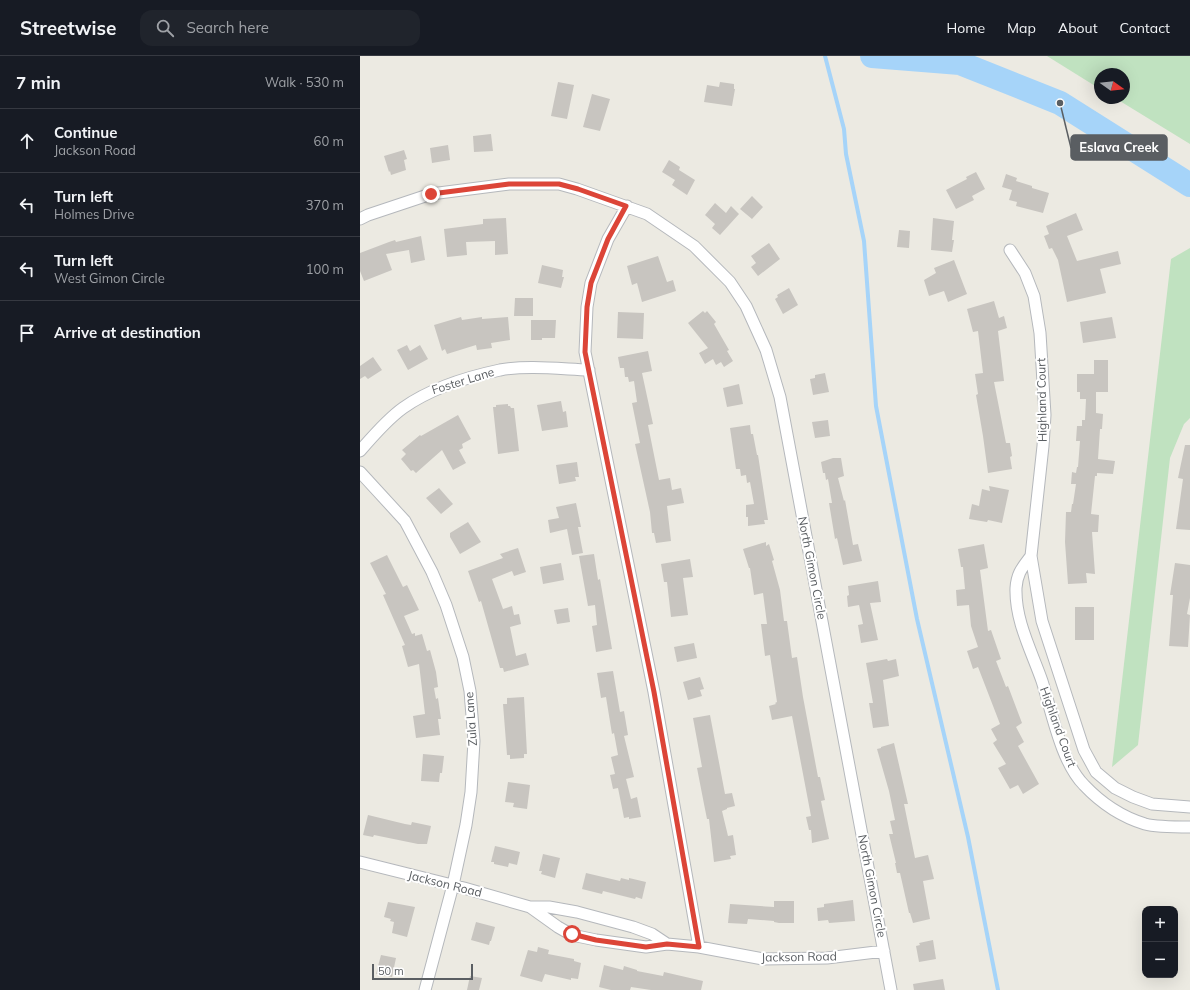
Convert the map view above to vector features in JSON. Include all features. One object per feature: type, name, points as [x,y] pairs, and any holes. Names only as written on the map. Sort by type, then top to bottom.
[{"type":"street","name":"North Gimon Circle","points":[[360,219],[431,194],[509,184],[559,184],[578,189],[647,214],[694,246],[730,282],[746,306],[766,350],[780,397],[892,990]]},
{"type":"street","points":[[626,206],[608,239],[591,283],[587,307],[585,352],[654,692],[699,947]]},
{"type":"street","name":"Highland Court","points":[[1010,250],[1025,273],[1034,296],[1040,333],[1045,415],[1031,556],[1042,621],[1084,750],[1096,772],[1115,788],[1133,797],[1152,804],[1190,807]]},
{"type":"street","name":"Foster Lane","points":[[360,451],[402,408],[428,392],[460,381],[501,370],[540,368],[588,370]]},
{"type":"street","name":"Zula Lane","points":[[360,472],[405,521],[432,572],[446,606],[464,664],[470,691],[474,741],[471,792],[453,885],[425,990]]},
{"type":"street","name":"Highland Court","points":[[1031,556],[1017,575],[1016,590],[1019,617],[1069,765],[1083,785],[1109,806],[1129,818],[1146,824],[1190,827]]},
{"type":"street","name":"Jackson Road","points":[[360,862],[453,885],[530,907],[549,907],[577,912],[633,927],[652,934],[667,944]]},
{"type":"street","name":"Jackson Road","points":[[530,907],[558,927],[572,934],[596,940],[646,947],[667,944],[699,947],[763,959],[827,958],[884,951]]},
{"type":"green space","points":[[1047,56],[1190,56],[1190,144],[1125,104],[1130,104],[1130,68],[1094,68],[1094,85]]},
{"type":"green space","points":[[1190,248],[1190,418],[1184,424],[1170,458],[1138,745],[1112,767],[1171,259]]},
{"type":"building","points":[[558,82],[574,85],[567,119],[551,116]]},
{"type":"building","points":[[720,82],[734,84],[735,89],[732,106],[704,102],[707,85],[719,87]]},
{"type":"building","points":[[592,94],[610,99],[600,131],[583,127]]},
{"type":"building","points":[[491,134],[493,151],[474,152],[473,136]]},
{"type":"building","points":[[448,145],[450,160],[432,163],[430,148]]},
{"type":"building","points":[[404,150],[407,159],[404,160],[406,170],[391,175],[384,156]]},
{"type":"building","points":[[669,160],[680,167],[679,170],[695,180],[687,195],[672,185],[675,180],[662,172]]},
{"type":"building","points":[[976,172],[985,189],[972,196],[974,200],[956,209],[946,190],[967,179],[966,177]]},
{"type":"building","points":[[1006,174],[1017,178],[1016,181],[1049,193],[1043,213],[1016,206],[1017,202],[1009,200],[1012,190],[1002,187]]},
{"type":"building","points":[[752,196],[763,207],[752,219],[740,209]]},
{"type":"building","points":[[715,203],[726,213],[731,206],[739,214],[720,235],[712,228],[715,224],[705,215]]},
{"type":"building","points":[[1076,213],[1083,230],[1067,236],[1077,261],[1118,251],[1121,264],[1100,269],[1106,293],[1067,302],[1058,260],[1052,248],[1049,249],[1044,236],[1049,234],[1046,226]]},
{"type":"building","points":[[506,218],[508,254],[495,255],[495,241],[466,242],[467,255],[447,257],[444,229],[483,224],[483,219]]},
{"type":"building","points":[[933,218],[954,221],[952,240],[954,240],[952,252],[931,250]]},
{"type":"building","points":[[899,230],[910,231],[909,248],[897,247]]},
{"type":"building","points":[[421,236],[425,260],[411,263],[409,250],[386,254],[392,270],[364,281],[360,271],[360,253],[395,240],[396,242]]},
{"type":"building","points":[[769,243],[780,259],[758,276],[751,267],[756,263],[751,256]]},
{"type":"building","points":[[658,256],[667,282],[673,280],[676,291],[642,302],[637,283],[632,285],[627,266]]},
{"type":"building","points":[[954,260],[967,294],[948,302],[944,291],[929,296],[924,280],[936,273],[934,268]]},
{"type":"building","points":[[542,265],[563,270],[562,277],[564,277],[561,288],[538,283]]},
{"type":"building","points":[[789,288],[798,305],[783,314],[775,299],[778,297],[777,295]]},
{"type":"building","points":[[515,298],[533,298],[533,316],[514,316]]},
{"type":"building","points":[[994,301],[999,318],[1004,316],[1007,328],[998,331],[1004,381],[994,382],[1006,443],[1010,443],[1012,469],[988,473],[976,395],[978,394],[975,374],[983,373],[978,331],[973,332],[967,309]]},
{"type":"building","points":[[703,311],[705,313],[707,311],[716,322],[714,324],[729,350],[727,351],[733,361],[724,367],[721,362],[716,365],[713,359],[705,364],[699,353],[708,348],[688,323]]},
{"type":"building","points":[[618,312],[644,313],[643,339],[617,338]]},
{"type":"building","points":[[461,317],[462,320],[482,317],[482,319],[508,317],[510,340],[491,343],[492,348],[477,350],[476,345],[447,354],[445,349],[442,351],[434,325]]},
{"type":"building","points":[[1112,317],[1116,338],[1083,343],[1080,322]]},
{"type":"building","points":[[531,320],[556,320],[555,338],[531,340]]},
{"type":"building","points":[[407,345],[410,351],[420,345],[428,359],[408,370],[397,350]]},
{"type":"building","points":[[648,351],[652,371],[642,373],[653,424],[648,425],[659,480],[670,478],[672,490],[681,488],[684,503],[667,506],[671,541],[656,543],[654,533],[652,533],[650,512],[635,444],[640,443],[632,403],[637,402],[634,381],[629,382],[628,377],[625,377],[624,368],[620,368],[618,357]]},
{"type":"building","points":[[373,357],[382,370],[368,379],[365,376],[360,379],[360,366]]},
{"type":"building","points":[[1094,360],[1108,360],[1108,392],[1096,392],[1096,413],[1103,414],[1102,429],[1100,429],[1098,459],[1115,461],[1113,474],[1097,473],[1097,476],[1095,476],[1091,514],[1099,515],[1098,532],[1092,532],[1095,574],[1086,573],[1087,583],[1068,584],[1065,542],[1066,512],[1071,512],[1073,504],[1076,484],[1071,484],[1072,472],[1076,473],[1078,467],[1080,441],[1076,441],[1077,426],[1082,426],[1082,420],[1085,420],[1086,399],[1080,399],[1080,392],[1077,392],[1077,374],[1094,374]]},
{"type":"building","points":[[825,373],[829,392],[813,395],[810,379],[815,378],[815,375]]},
{"type":"building","points":[[739,384],[743,404],[727,407],[723,388]]},
{"type":"building","points":[[561,401],[563,412],[566,411],[568,427],[542,431],[537,405]]},
{"type":"building","points":[[508,404],[511,408],[514,408],[519,451],[498,454],[493,407],[496,407],[496,405]]},
{"type":"building","points":[[458,415],[471,439],[462,444],[463,448],[459,450],[466,463],[453,470],[442,450],[416,473],[413,470],[411,471],[401,459],[406,454],[402,450],[420,435],[421,436]]},
{"type":"building","points":[[828,420],[830,436],[815,438],[812,422]]},
{"type":"building","points":[[750,425],[751,434],[753,434],[758,455],[768,520],[764,520],[765,524],[748,526],[746,505],[754,504],[750,482],[747,483],[746,475],[741,476],[740,469],[736,469],[730,428]]},
{"type":"building","points":[[1185,445],[1190,445],[1190,530],[1176,529],[1183,479],[1178,478]]},
{"type":"building","points":[[833,458],[841,458],[844,476],[838,478],[844,501],[845,500],[853,545],[858,544],[862,561],[843,565],[837,538],[835,539],[829,503],[832,503],[828,479],[826,480],[825,473],[823,473],[821,462]]},
{"type":"building","points":[[577,462],[579,477],[575,477],[576,481],[559,484],[556,465]]},
{"type":"building","points":[[989,486],[1009,490],[1002,523],[988,520],[987,522],[969,519],[972,504],[979,506],[982,489],[990,491]]},
{"type":"building","points":[[439,488],[453,504],[441,514],[426,498]]},
{"type":"building","points":[[576,503],[581,527],[578,527],[583,553],[572,555],[567,529],[550,533],[548,520],[559,518],[556,507]]},
{"type":"building","points":[[468,522],[481,542],[460,554],[450,537],[450,533]]},
{"type":"building","points":[[766,542],[766,546],[769,544],[774,560],[772,561],[780,590],[784,621],[787,621],[792,658],[797,657],[818,777],[820,777],[825,800],[821,801],[829,839],[812,843],[811,830],[809,830],[806,817],[811,816],[792,716],[772,720],[769,706],[776,704],[775,703],[777,702],[770,655],[765,656],[761,624],[767,624],[763,593],[754,595],[750,568],[743,549]]},
{"type":"building","points":[[984,544],[988,568],[980,570],[988,631],[991,630],[1001,659],[996,661],[1006,687],[1008,686],[1022,723],[1016,727],[1024,742],[1018,746],[1039,784],[1023,794],[1018,785],[1010,789],[998,768],[1006,764],[993,743],[997,740],[991,729],[1000,724],[978,667],[973,669],[967,651],[978,647],[971,626],[969,605],[957,606],[956,590],[965,589],[963,567],[961,567],[958,549]]},
{"type":"building","points":[[518,548],[526,572],[514,576],[512,571],[492,579],[503,609],[512,606],[514,615],[519,614],[521,624],[510,627],[516,656],[526,653],[529,665],[504,672],[503,668],[500,668],[481,601],[479,602],[468,571],[503,558],[500,554]]},
{"type":"building","points":[[594,554],[598,580],[600,579],[612,649],[596,652],[592,626],[597,625],[595,605],[588,606],[579,556]]},
{"type":"building","points":[[387,555],[403,587],[407,585],[419,610],[404,616],[412,634],[415,633],[415,636],[422,634],[427,651],[430,650],[436,672],[438,687],[434,688],[436,699],[438,698],[441,719],[438,719],[440,735],[416,738],[413,716],[425,714],[419,664],[408,667],[402,646],[405,645],[383,595],[386,594],[370,563]]},
{"type":"building","points":[[690,559],[693,577],[683,578],[688,615],[671,617],[667,582],[664,582],[661,564]]},
{"type":"building","points":[[561,563],[564,580],[543,584],[540,567]]},
{"type":"building","points":[[1175,563],[1190,565],[1190,598],[1187,614],[1190,615],[1188,647],[1169,646],[1173,595],[1170,595]]},
{"type":"building","points":[[878,581],[881,602],[870,603],[878,640],[861,643],[858,625],[863,624],[859,605],[848,607],[848,586]]},
{"type":"building","points":[[1075,607],[1094,607],[1094,640],[1075,640]]},
{"type":"building","points":[[568,608],[570,622],[557,624],[554,610]]},
{"type":"building","points":[[694,643],[697,658],[677,662],[674,647]]},
{"type":"building","points":[[887,659],[888,661],[896,659],[899,676],[883,680],[889,726],[873,728],[869,703],[873,703],[866,663]]},
{"type":"building","points":[[613,671],[620,712],[624,711],[628,735],[624,736],[634,777],[626,779],[631,799],[637,797],[641,817],[629,819],[629,817],[624,818],[618,788],[613,789],[610,775],[615,774],[611,757],[618,755],[614,733],[612,734],[606,697],[601,698],[597,673]]},
{"type":"building","points":[[700,677],[704,689],[700,690],[702,696],[688,700],[683,682]]},
{"type":"building","points":[[524,697],[527,754],[524,754],[524,758],[510,759],[510,755],[507,755],[503,704],[507,704],[507,698]]},
{"type":"building","points":[[710,715],[725,794],[732,793],[735,806],[722,811],[728,836],[733,835],[736,855],[730,856],[731,859],[714,862],[709,819],[707,819],[697,768],[702,767],[693,718]]},
{"type":"building","points":[[894,743],[908,804],[904,804],[915,858],[928,855],[934,879],[923,881],[930,919],[913,923],[909,913],[900,873],[897,873],[889,834],[893,834],[890,821],[895,820],[889,791],[877,749]]},
{"type":"building","points":[[423,754],[444,756],[442,773],[440,773],[439,782],[421,781]]},
{"type":"building","points":[[508,782],[530,785],[527,809],[513,807],[514,803],[505,802]]},
{"type":"building","points":[[368,815],[405,824],[411,825],[412,822],[431,826],[427,844],[418,844],[374,835],[373,837],[363,835]]},
{"type":"building","points":[[495,846],[520,852],[517,865],[509,863],[508,867],[491,862]]},
{"type":"building","points":[[543,854],[560,858],[555,878],[541,874],[542,871],[539,871]]},
{"type":"building","points":[[586,873],[620,881],[621,878],[629,880],[629,878],[646,882],[642,899],[636,897],[635,899],[603,891],[602,894],[582,889]]},
{"type":"building","points":[[853,900],[855,921],[829,923],[828,920],[818,921],[817,908],[824,907],[824,904]]},
{"type":"building","points":[[774,901],[794,901],[794,923],[779,923],[774,921],[748,919],[747,924],[728,923],[730,904],[774,907]]},
{"type":"building","points":[[388,902],[415,907],[407,937],[392,933],[394,922],[390,921],[391,919],[384,917]]},
{"type":"building","points":[[476,922],[495,927],[489,945],[471,940]]},
{"type":"building","points":[[933,940],[936,959],[919,962],[916,946],[920,945],[919,943]]},
{"type":"building","points":[[538,947],[549,950],[548,954],[574,959],[574,961],[581,963],[578,979],[571,978],[571,980],[545,974],[542,982],[520,976],[528,950],[537,952]]},
{"type":"building","points":[[381,955],[396,958],[392,977],[376,974]]},
{"type":"building","points":[[604,965],[623,970],[624,966],[637,971],[663,976],[664,972],[703,981],[701,990],[651,990],[631,987],[630,990],[611,990],[599,987]]},
{"type":"building","points":[[470,976],[482,978],[479,990],[467,990]]},
{"type":"building","points":[[943,979],[945,990],[914,990],[913,984]]},
{"type":"waterway","points":[[825,56],[844,129],[846,154],[864,241],[876,406],[917,619],[968,837],[998,990]]},
{"type":"waterway","points":[[872,56],[960,63],[1060,103],[1190,185]]},
{"type":"place","name":"Eslava Creek","points":[[1060,103]]},
{"type":"route","points":[[431,194],[509,184],[559,184],[626,206],[608,239],[591,283],[587,307],[585,352],[654,692],[699,947],[667,944],[646,947],[596,940],[572,934]]}]
